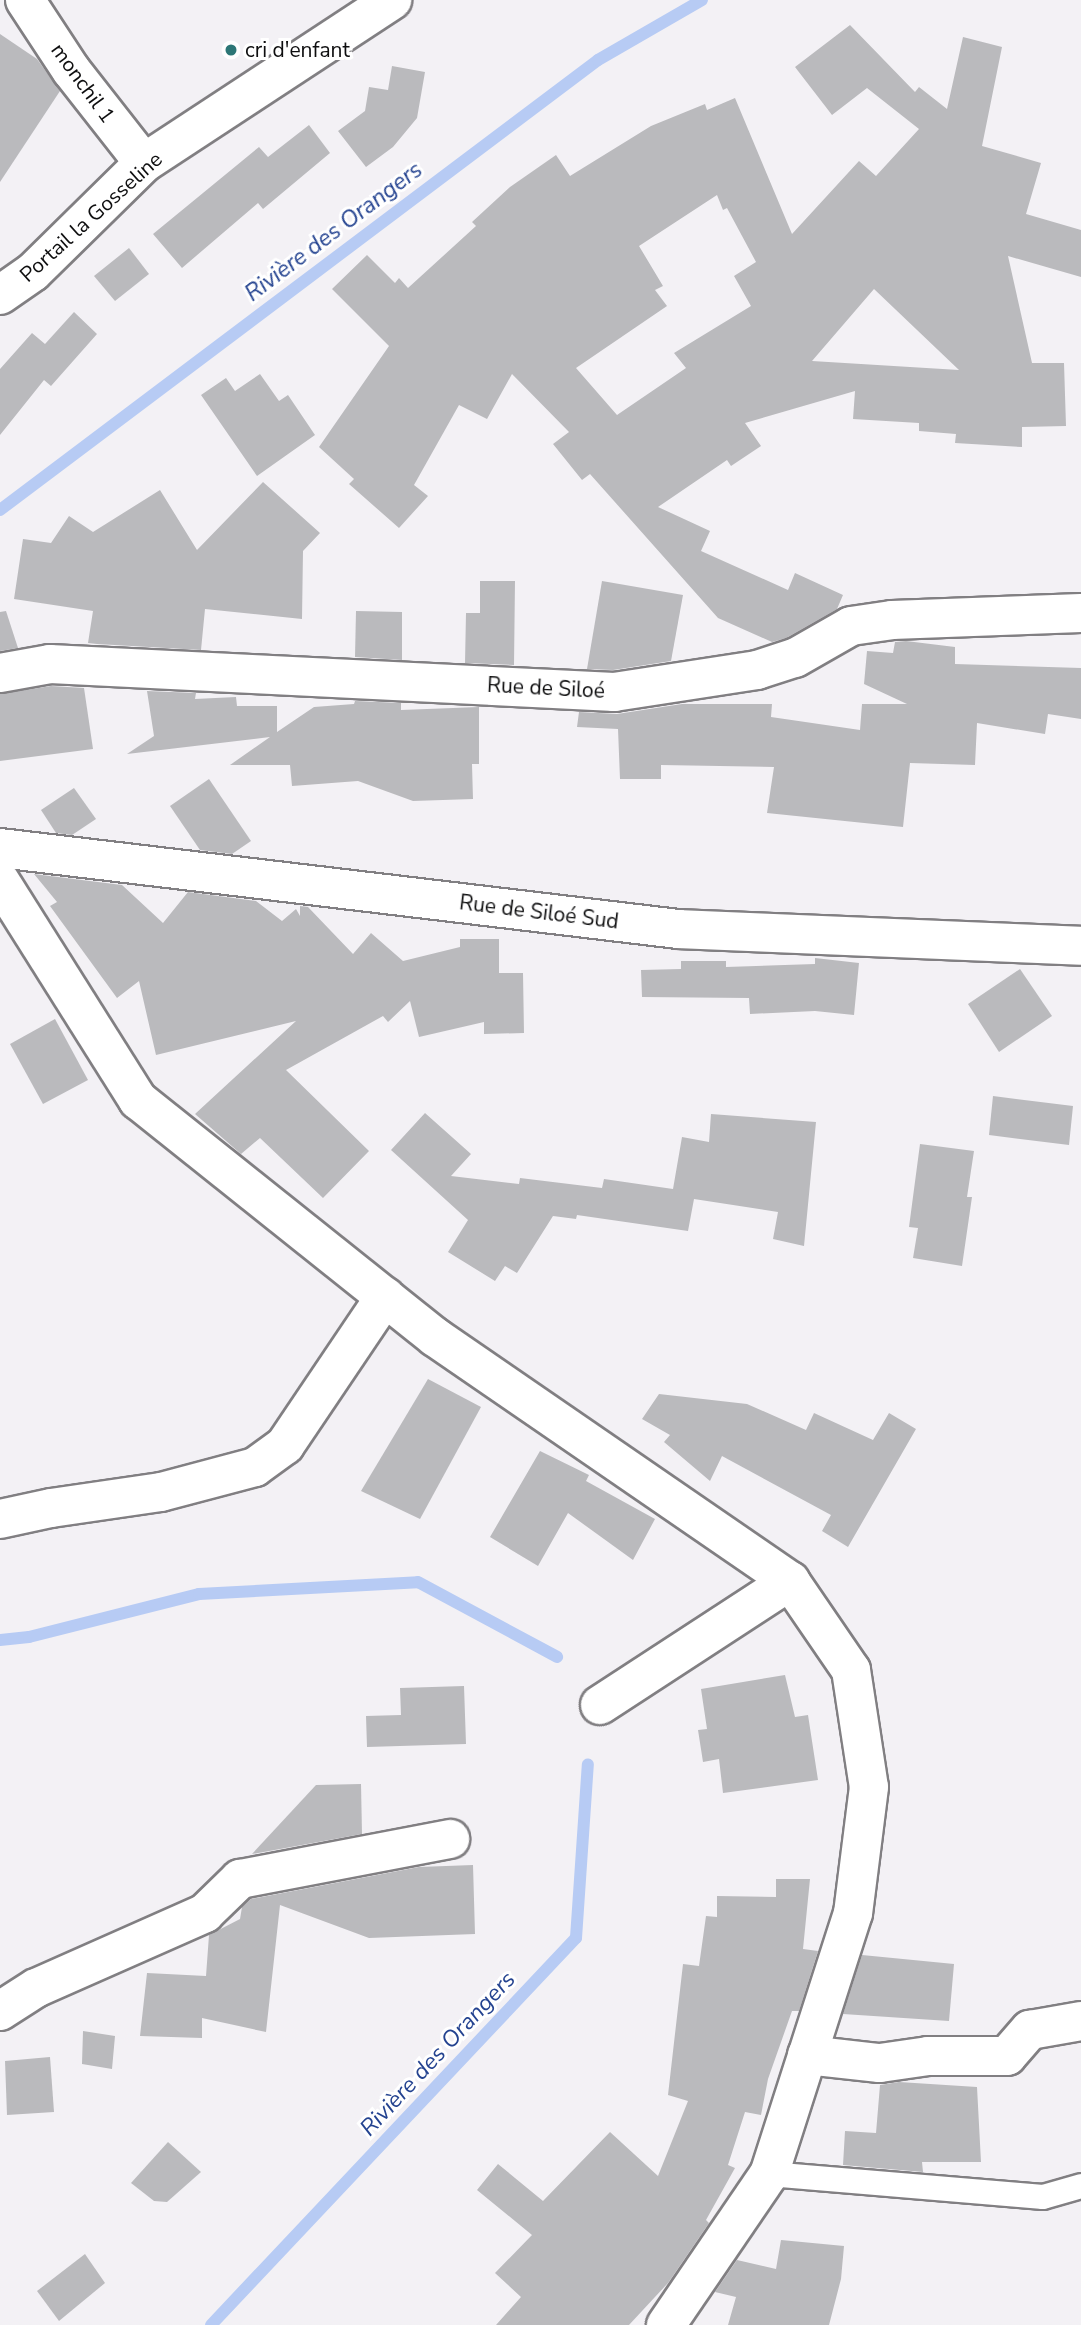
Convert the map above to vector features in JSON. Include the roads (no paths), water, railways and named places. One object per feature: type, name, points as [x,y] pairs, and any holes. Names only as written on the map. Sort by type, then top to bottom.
[{"type":"street","name":"monchil 1","points":[[25,0],[71,70],[144,163]]},
{"type":"street","name":"Portail la Gosseline","points":[[0,295],[33,272],[144,163],[392,0]]},
{"type":"street","name":"Rue de Siloé","points":[[0,673],[50,664],[614,692],[757,670],[795,658],[852,626],[892,620],[1081,613]]},
{"type":"street","name":"Rue de Siloé Sud","points":[[0,848],[678,929],[1081,946]]},
{"type":"street","points":[[0,881],[138,1100],[435,1337],[789,1581],[851,1670],[869,1787],[853,1913],[769,2174],[666,2325]]},
{"type":"street","points":[[0,1519],[51,1507],[161,1492],[255,1467],[285,1445],[385,1297]]},
{"type":"street","points":[[600,1706],[789,1581]]},
{"type":"street","points":[[0,2011],[36,1988],[205,1913],[240,1879],[450,1839]]},
{"type":"street","points":[[807,2055],[880,2063],[928,2056],[1007,2056],[1030,2031],[1081,2021]]},
{"type":"lane","points":[[769,2174],[1043,2197],[1081,2186]]},
{"type":"waterway","name":"Rivière des Orangers","points":[[0,510],[598,60],[702,0]]},
{"type":"waterway","name":"Rivière des Orangers","points":[[0,1640],[29,1637],[199,1594],[418,1582],[557,1657]]},
{"type":"waterway","name":"Rivière des Orangers","points":[[211,2325],[576,1938],[588,1764]]},
{"type":"place","name":"cri d'enfant","points":[[231,50]]}]
